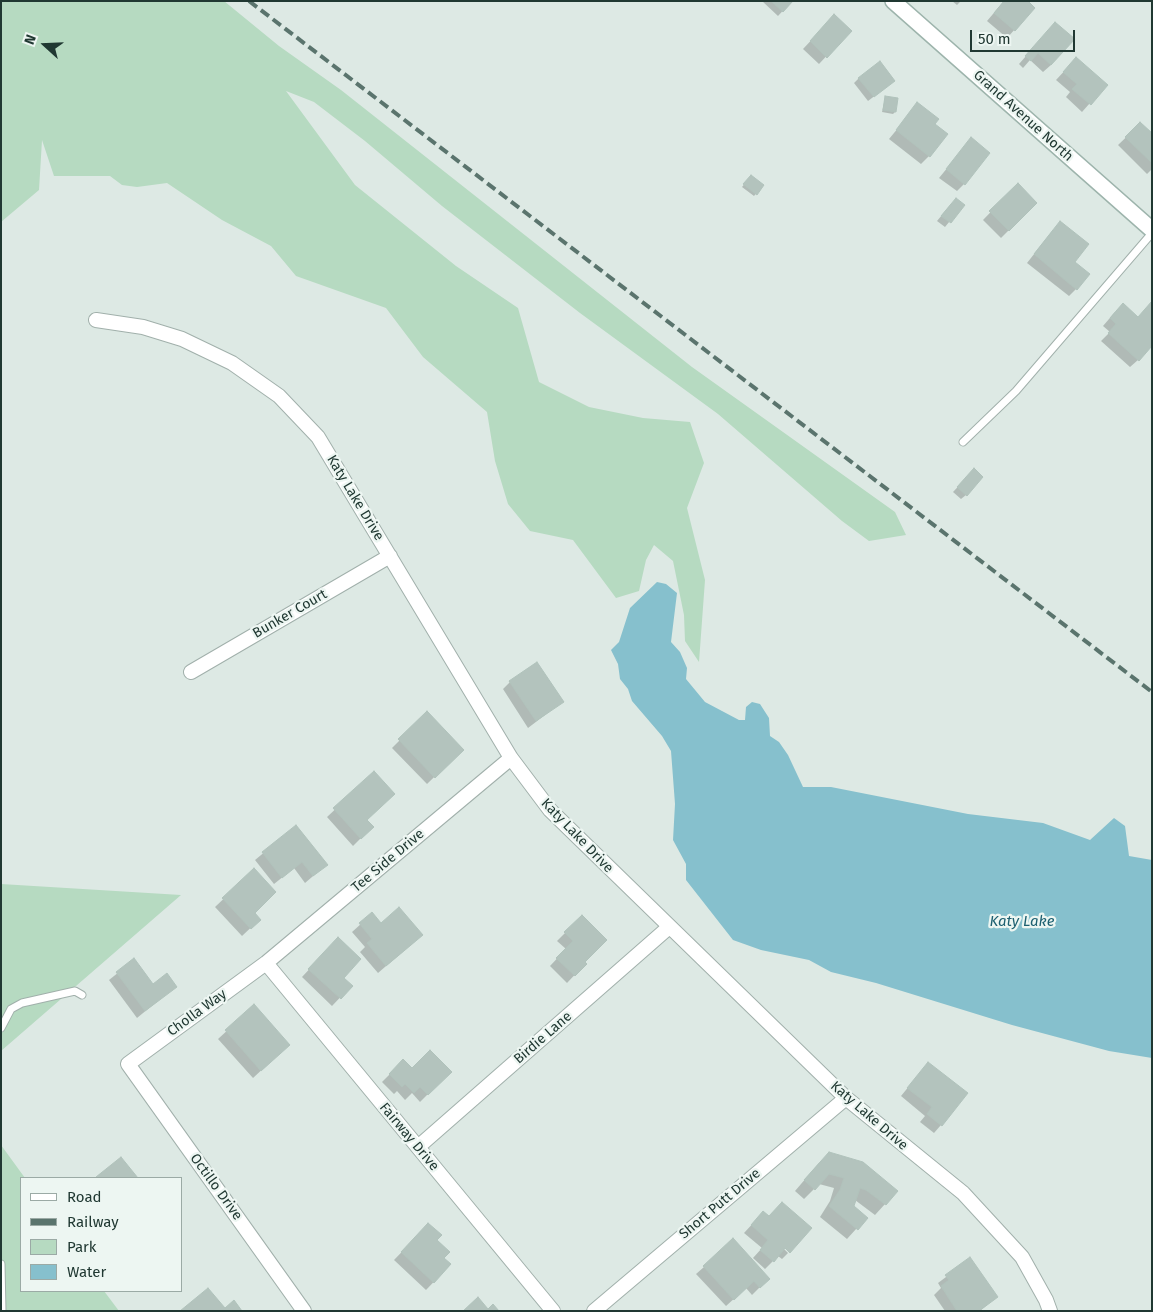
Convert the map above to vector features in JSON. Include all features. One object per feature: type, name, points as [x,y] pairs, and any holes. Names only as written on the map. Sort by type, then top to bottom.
[{"type":"main road","name":"Grand Avenue North","points":[[893,1],[1152,232]]},
{"type":"street","name":"Katy Lake Drive","points":[[96,320],[143,326],[182,339],[232,363],[279,396],[318,437],[511,758],[550,810],[668,928],[846,1098],[963,1193],[994,1224],[1022,1257],[1046,1300],[1050,1311]]},
{"type":"street","name":"Bunker Court","points":[[191,672],[390,556]]},
{"type":"street","name":"Tee Side Drive","points":[[266,963],[511,758]]},
{"type":"street","name":"Birdie Lane","points":[[418,1147],[668,928]]},
{"type":"street","name":"Cholla Way","points":[[128,1064],[266,963]]},
{"type":"street","name":"Fairway Drive","points":[[266,963],[553,1311]]},
{"type":"street","name":"Octillo Drive","points":[[128,1064],[304,1311]]},
{"type":"street","name":"Short Putt Drive","points":[[594,1311],[846,1098]]},
{"type":"lane","points":[[963,442],[1016,391],[1152,232]]},
{"type":"lane","points":[[1,1028],[11,1010],[22,1003],[75,991],[82,995]]},
{"type":"lane","points":[[1,1264],[2,1311]]},
{"type":"green space","points":[[1,1],[224,1],[279,46],[341,90],[692,367],[895,512],[906,535],[869,541],[842,521],[718,414],[580,313],[442,206],[365,141],[314,102],[286,91],[355,185],[456,266],[518,308],[539,382],[589,407],[643,418],[690,422],[704,463],[687,508],[705,580],[699,662],[685,641],[684,615],[673,561],[654,545],[646,560],[639,591],[616,598],[573,540],[530,531],[508,504],[495,461],[487,412],[423,357],[386,308],[296,276],[271,246],[222,220],[167,183],[137,187],[122,185],[110,176],[54,176],[42,140],[39,190],[1,222]]},
{"type":"green space","points":[[1,884],[181,895],[1,1051]]},
{"type":"green space","points":[[1,1145],[24,1177],[20,1177],[20,1292],[105,1292],[119,1311],[1,1311]]},
{"type":"water","name":"Katy Lake","points":[[657,582],[666,584],[677,593],[671,642],[680,652],[687,668],[686,679],[705,702],[739,720],[745,720],[746,707],[752,702],[760,704],[769,718],[770,736],[779,742],[788,755],[803,787],[831,787],[968,814],[1043,823],[1090,840],[1114,818],[1125,826],[1129,856],[1152,860],[1152,1058],[1109,1051],[1012,1025],[876,983],[831,972],[809,960],[761,950],[733,940],[686,880],[686,864],[673,840],[675,804],[671,751],[662,736],[632,701],[628,689],[620,679],[618,664],[611,650],[619,642],[630,608]]},
{"type":"building","points":[[771,1],[793,1],[783,12]]},
{"type":"building","points":[[1004,1],[1028,1],[1035,8],[1015,31],[994,13]]},
{"type":"building","points":[[834,14],[852,31],[827,58],[810,41]]},
{"type":"building","points":[[1055,22],[1075,39],[1051,65],[1038,53],[1031,61],[1025,56]]},
{"type":"building","points":[[1076,57],[1108,85],[1091,105],[1072,89],[1077,84],[1063,72]]},
{"type":"building","points":[[880,61],[895,81],[874,97],[858,78]]},
{"type":"building","points":[[885,96],[898,98],[896,112],[883,110]]},
{"type":"building","points":[[917,102],[939,119],[935,124],[948,134],[930,157],[896,130]]},
{"type":"building","points":[[1140,122],[1152,133],[1152,163],[1125,137]]},
{"type":"building","points":[[971,137],[990,153],[965,185],[946,169]]},
{"type":"building","points":[[751,175],[764,185],[757,195],[743,184]]},
{"type":"building","points":[[1018,183],[1037,203],[1009,231],[989,211]]},
{"type":"building","points":[[956,198],[965,205],[951,223],[941,216]]},
{"type":"building","points":[[1060,221],[1089,244],[1075,262],[1090,274],[1077,290],[1034,254]]},
{"type":"building","points":[[1152,301],[1152,346],[1139,361],[1108,333],[1116,324],[1110,318],[1123,303],[1138,317]]},
{"type":"building","points":[[974,468],[983,477],[967,496],[957,487]]},
{"type":"building","points":[[537,662],[564,702],[536,721],[509,681]]},
{"type":"building","points":[[427,711],[464,750],[435,778],[398,739]]},
{"type":"building","points":[[374,771],[395,794],[367,820],[374,827],[361,839],[333,808]]},
{"type":"building","points":[[296,825],[328,865],[313,876],[302,862],[282,878],[262,852]]},
{"type":"building","points":[[254,868],[276,892],[255,913],[261,920],[251,929],[222,898]]},
{"type":"building","points":[[399,907],[423,935],[386,966],[367,943],[372,939],[359,923],[372,912],[381,923]]},
{"type":"building","points":[[582,915],[607,940],[585,962],[587,964],[575,976],[556,958],[573,941],[564,932]]},
{"type":"building","points":[[338,937],[361,959],[344,978],[353,986],[341,999],[308,969]]},
{"type":"building","points":[[134,958],[153,984],[167,973],[177,987],[145,1011],[116,972]]},
{"type":"building","points":[[254,1004],[290,1045],[261,1071],[225,1030]]},
{"type":"building","points":[[430,1050],[452,1072],[428,1095],[420,1087],[414,1093],[405,1084],[402,1087],[389,1074],[403,1059],[412,1068]]},
{"type":"building","points":[[928,1062],[968,1093],[942,1126],[927,1114],[932,1107],[907,1088]]},
{"type":"building","points":[[829,1152],[863,1162],[898,1191],[886,1205],[866,1190],[860,1188],[854,1206],[868,1218],[858,1230],[829,1206],[840,1190],[844,1178],[829,1174],[815,1190],[804,1180]]},
{"type":"building","points":[[121,1157],[137,1177],[96,1177]]},
{"type":"building","points":[[782,1202],[812,1228],[790,1253],[785,1248],[774,1262],[760,1250],[768,1240],[751,1225],[763,1211],[769,1216]]},
{"type":"building","points":[[428,1223],[442,1235],[437,1240],[450,1252],[444,1258],[451,1264],[434,1283],[401,1252]]},
{"type":"building","points":[[733,1238],[770,1279],[760,1288],[754,1281],[734,1300],[703,1266]]},
{"type":"building","points":[[970,1257],[998,1297],[979,1311],[957,1311],[941,1286],[949,1280],[945,1275]]},
{"type":"building","points":[[208,1288],[225,1308],[234,1300],[242,1311],[180,1311]]},
{"type":"building","points":[[478,1297],[488,1309],[493,1304],[499,1311],[463,1311]]},
{"type":"railway","points":[[249,1],[1152,692]]}]
